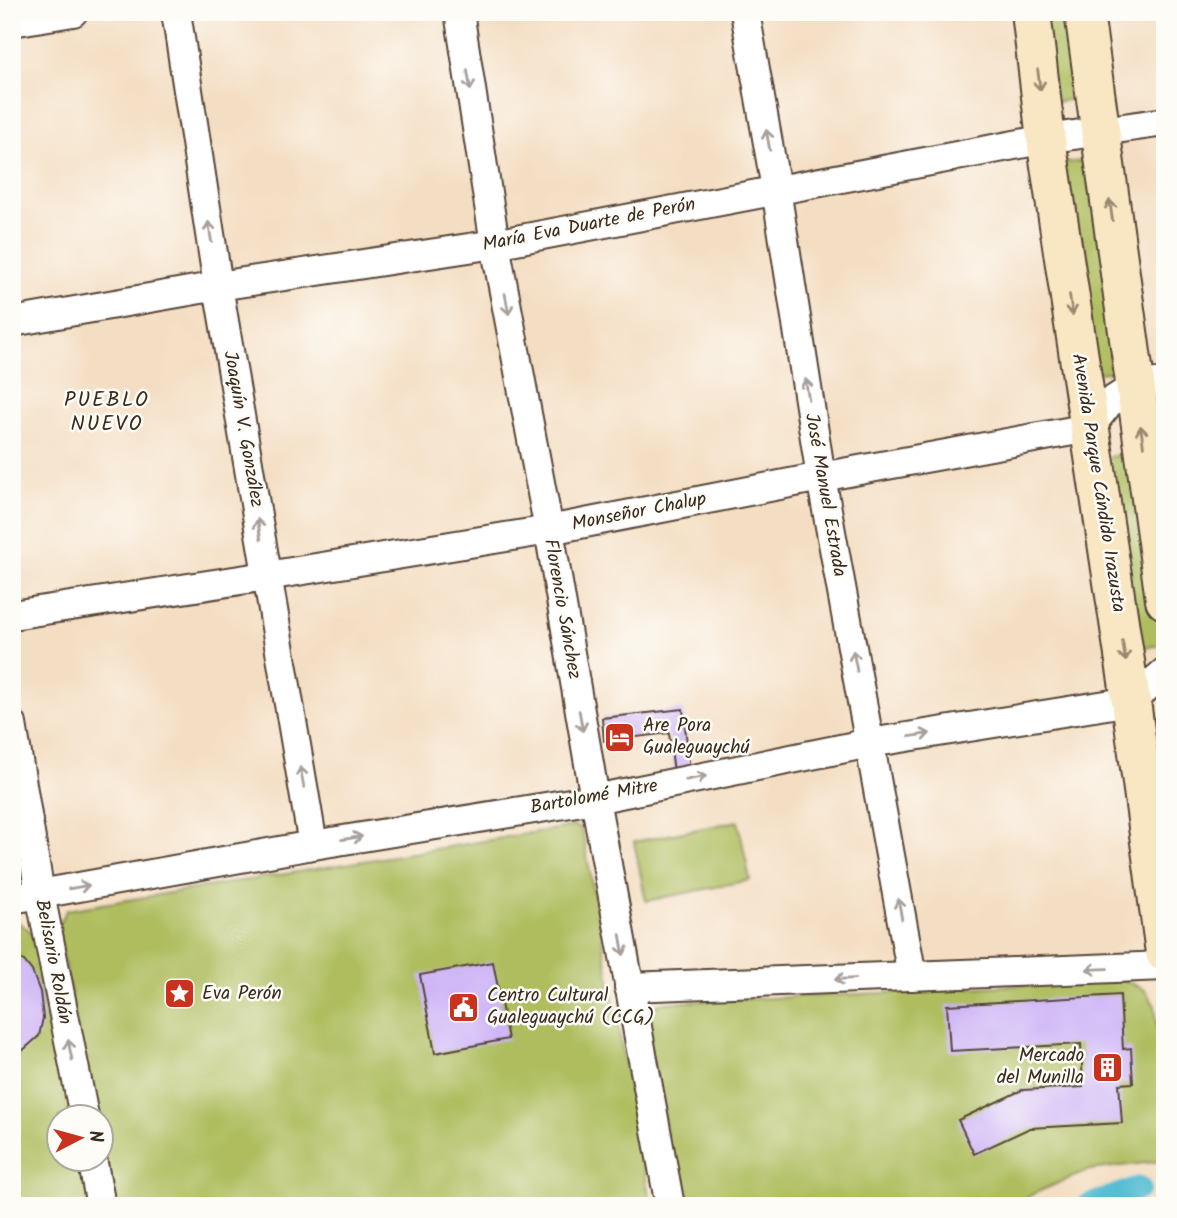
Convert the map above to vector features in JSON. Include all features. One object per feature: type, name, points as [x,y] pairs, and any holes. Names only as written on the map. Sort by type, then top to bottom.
[{"type":"main road","name":"Avenida Parque Cándido Irazusta","points":[[1031,12],[1046,139],[1131,701],[1165,953]]},
{"type":"main road","points":[[1084,12],[1100,130],[1150,384],[1165,600]]},
{"type":"street","points":[[12,22],[73,12]]},
{"type":"street","name":"Joaquín V. González","points":[[176,12],[218,286],[313,845]]},
{"type":"street","name":"Florencio Sánchez","points":[[458,12],[495,244],[670,1206]]},
{"type":"street","name":"José Manuel Estrada","points":[[746,12],[821,477],[912,976]]},
{"type":"street","name":"María Eva Duarte de Perón","points":[[12,322],[218,286],[495,244],[1046,139],[1165,122]]},
{"type":"street","points":[[1089,428],[1109,403],[1150,384]]},
{"type":"street","name":"Monseñor Chalup","points":[[12,615],[549,530],[1089,428]]},
{"type":"street","points":[[1131,701],[1165,671]]},
{"type":"street","name":"Bartolomé Mitre","points":[[12,899],[313,845],[594,799],[870,743],[1131,701]]},
{"type":"street","name":"Belisario Roldán","points":[[12,724],[40,894],[81,1102]]},
{"type":"street","points":[[629,987],[1165,966]]},
{"type":"street","points":[[95,1172],[101,1206]]},
{"type":"green space","points":[[1039,12],[1072,12],[1080,98],[1050,103]]},
{"type":"green space","points":[[1091,160],[1119,371],[1086,374],[1054,164]]},
{"type":"green space","points":[[1133,452],[1164,645],[1128,649],[1099,459]]},
{"type":"green space","points":[[1165,718],[1165,919],[1136,720]]},
{"type":"green space","points":[[738,821],[750,880],[646,901],[634,842]]},
{"type":"green space","points":[[574,826],[582,829],[651,1206],[113,1206],[106,1172],[116,1172],[116,1102],[92,1102],[57,927],[67,910]]},
{"type":"green space","points":[[12,923],[19,923],[29,930],[45,954],[71,1102],[46,1102],[46,1172],[84,1172],[91,1206],[12,1206]]},
{"type":"green space","points":[[1122,979],[1145,990],[1155,1006],[1165,1098],[1165,1155],[1161,1161],[1089,1170],[1012,1206],[680,1206],[645,1020],[650,1010],[661,1003]]},
{"type":"building","name":"Are Pora Gualeguaychú","points":[[683,709],[690,770],[674,772],[669,733],[604,741],[602,718]]},
{"type":"building","points":[[12,954],[24,961],[32,971],[40,992],[43,1018],[39,1036],[12,1060]]},
{"type":"building","name":"Centro Cultural Gualeguaychú (CCG)","points":[[493,962],[508,1039],[435,1053],[420,975]]},
{"type":"building","name":"Mercado del Munilla","points":[[1120,995],[1123,1049],[1131,1048],[1133,1083],[1119,1084],[1122,1123],[1030,1128],[974,1154],[958,1120],[1022,1090],[1083,1087],[1081,1044],[950,1051],[947,1005]]},
{"type":"waterway","points":[[1088,1206],[1139,1188]]},
{"type":"place","name":"Are Pora Gualeguaychú","points":[[620,737]]},
{"type":"place","name":"Eva Perón","points":[[179,994]]},
{"type":"place","name":"Centro Cultural Gualeguaychú (CCG)","points":[[464,1007]]},
{"type":"place","name":"Mercado del Munilla","points":[[1107,1067]]},
{"type":"district","name":"PUEBLO NUEVO","points":[[107,412]]}]
